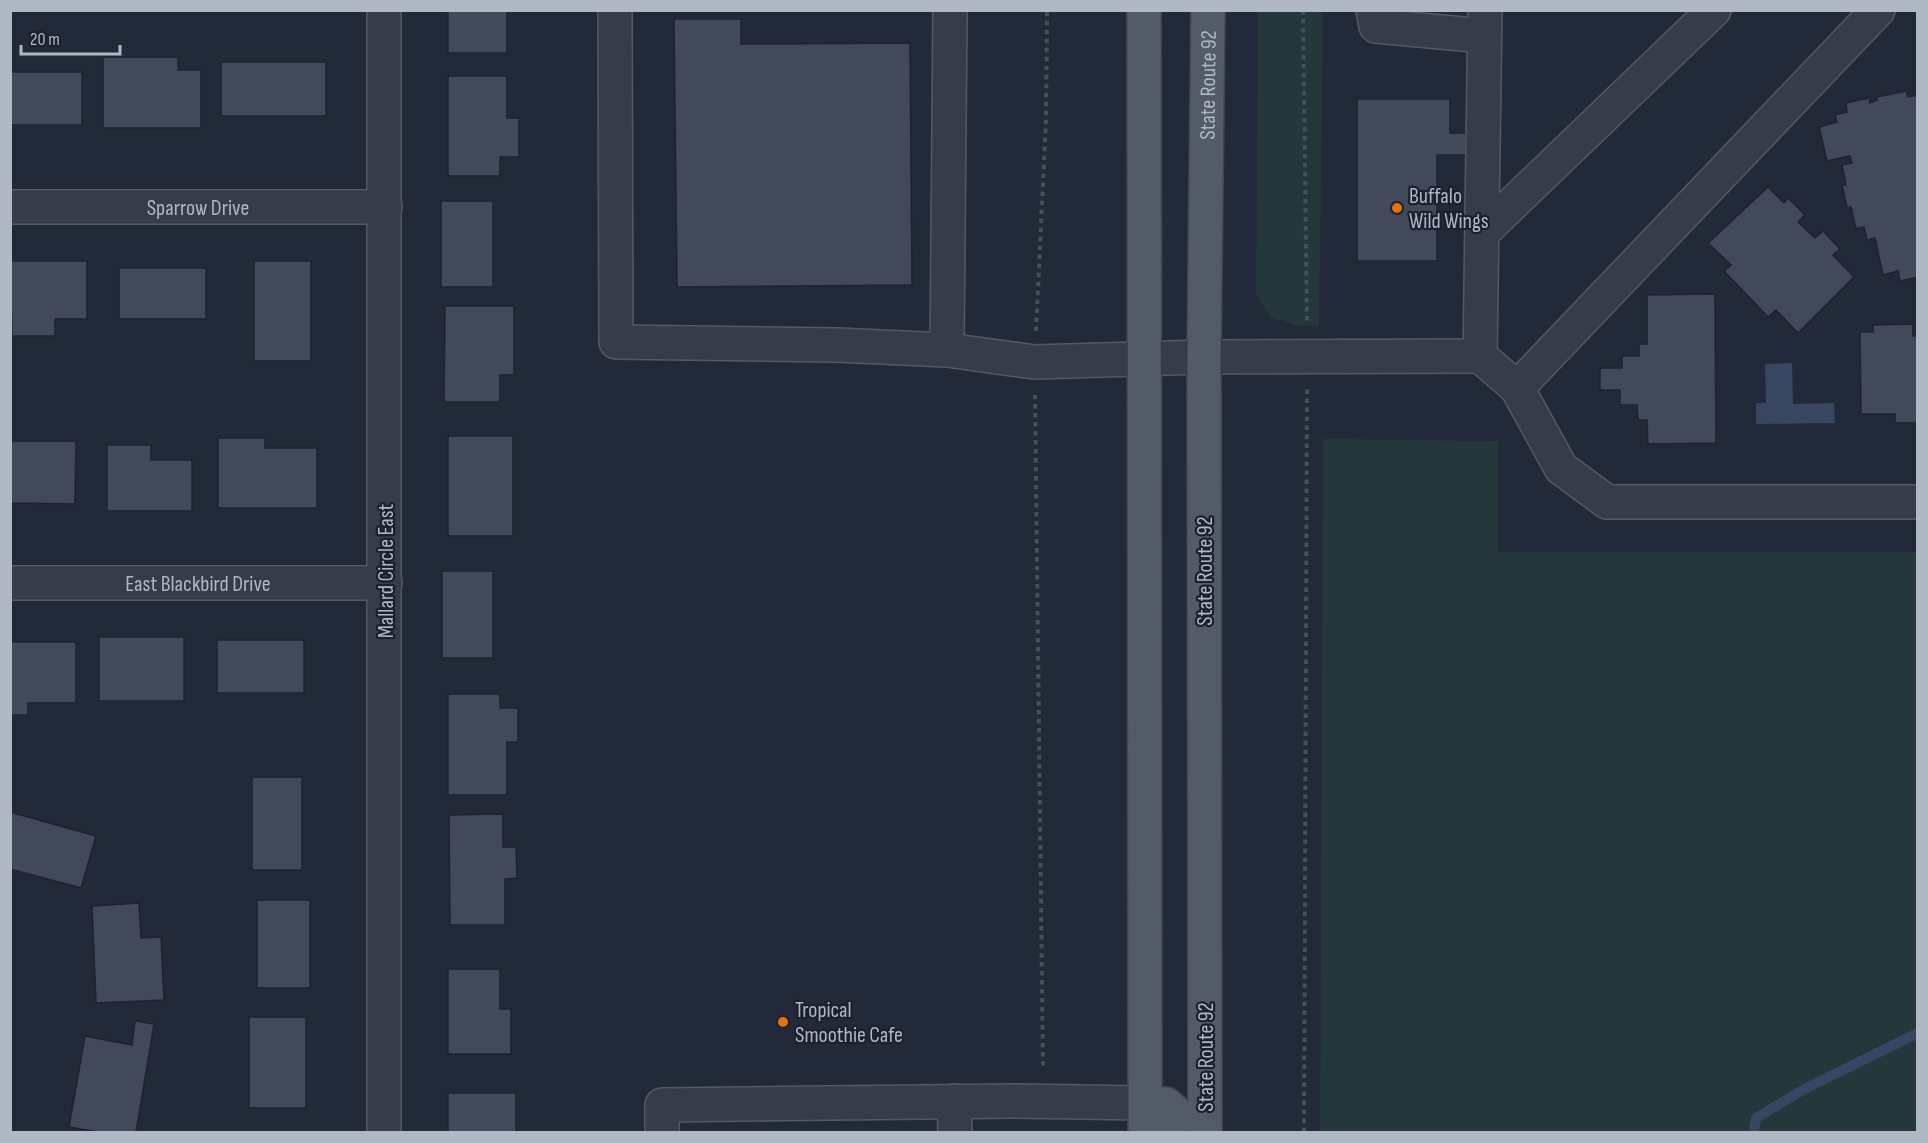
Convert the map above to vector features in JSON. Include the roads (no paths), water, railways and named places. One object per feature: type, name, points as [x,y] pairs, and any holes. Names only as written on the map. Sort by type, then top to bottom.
[{"type":"main road","points":[[1144,10],[1145,1118]]},
{"type":"main road","name":"State Route 92","points":[[1205,1132],[1204,357],[1208,10]]},
{"type":"main road","points":[[1145,1118],[1166,1104],[1175,1112],[1177,1132]]},
{"type":"street","name":"Mallard Circle East","points":[[384,10],[384,1132]]},
{"type":"street","points":[[615,10],[616,342],[837,345],[947,350],[1034,362],[1204,357],[1480,356],[1516,388],[1561,468],[1607,502],[1917,502]]},
{"type":"street","points":[[947,350],[950,10]]},
{"type":"street","points":[[1373,10],[1376,26],[1485,23],[1480,356]]},
{"type":"street","points":[[1483,232],[1714,10]]},
{"type":"street","points":[[1516,388],[1878,10]]},
{"type":"street","name":"Sparrow Drive","points":[[10,207],[385,207]]},
{"type":"street","name":"East Blackbird Drive","points":[[10,583],[385,583]]},
{"type":"street","points":[[662,1132],[662,1105],[955,1117],[1043,1101],[1145,1118]]},
{"type":"water","points":[[1792,363],[1793,404],[1834,403],[1835,423],[1756,424],[1756,403],[1766,403],[1765,364]]},
{"type":"waterway","points":[[1754,1132],[1756,1118],[1806,1088],[1918,1033]]},
{"type":"place","name":"Buffalo Wild Wings","points":[[1397,208]]},
{"type":"place","name":"Tropical Smoothie Cafe","points":[[783,1022]]}]
